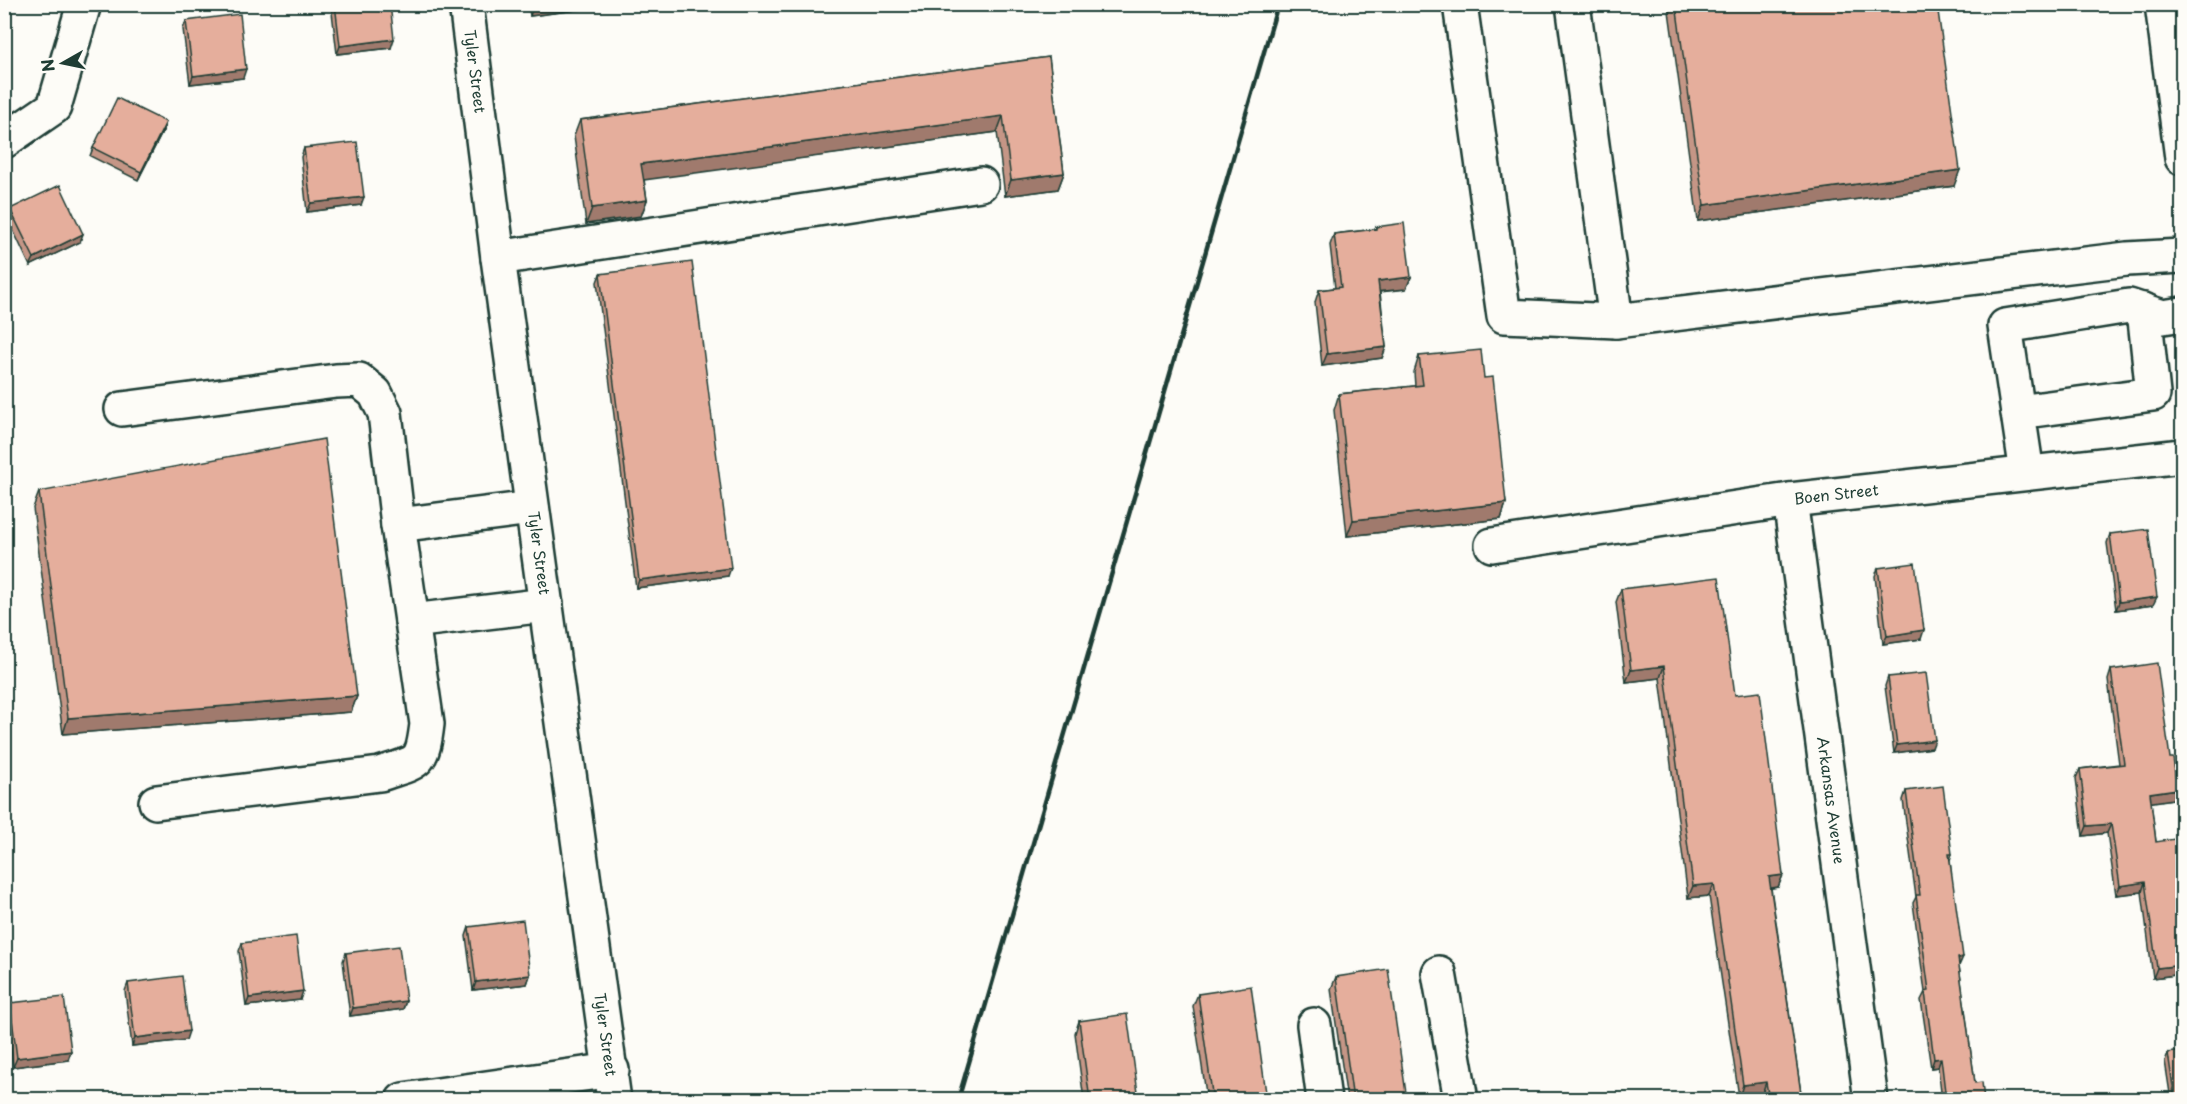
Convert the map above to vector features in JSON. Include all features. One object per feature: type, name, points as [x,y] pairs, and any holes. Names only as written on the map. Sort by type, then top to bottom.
[{"type":"street","points":[[4,141],[54,107],[84,4]]},
{"type":"street","name":"Tyler Street","points":[[466,4],[498,258],[613,1085]]},
{"type":"street","points":[[1461,4],[1503,316],[1616,321],[2115,260],[2182,256]]},
{"type":"street","points":[[1573,4],[1616,321]]},
{"type":"street","points":[[2162,4],[2176,59],[2182,158]]},
{"type":"street","points":[[498,258],[981,184]]},
{"type":"street","points":[[2027,473],[2005,326],[2129,306],[2163,317],[2182,315]]},
{"type":"street","points":[[2018,412],[2152,394],[2144,310]]},
{"type":"street","points":[[122,409],[336,381],[358,380],[375,393],[386,413],[398,525],[427,724],[424,749],[415,762],[380,774],[156,802]]},
{"type":"street","name":"Boen Street","points":[[1492,545],[1790,500],[2182,456]]},
{"type":"street","name":"Arkansas Avenue","points":[[1790,500],[1871,1100]]},
{"type":"street","points":[[398,525],[532,507]]},
{"type":"street","points":[[412,621],[546,605]]},
{"type":"street","points":[[1439,973],[1461,1100]]},
{"type":"street","points":[[1314,1025],[1324,1100]]},
{"type":"street","points":[[403,1100],[613,1085]]},
{"type":"building","points":[[335,4],[390,4],[394,39],[340,46]]},
{"type":"building","points":[[533,4],[554,4],[533,7]]},
{"type":"building","points":[[1676,4],[1937,4],[1960,170],[1704,205]]},
{"type":"building","points":[[240,14],[246,69],[193,76],[186,21]]},
{"type":"building","points":[[1049,57],[1064,173],[1011,180],[1003,116],[641,164],[647,200],[592,208],[580,120]]},
{"type":"building","points":[[117,98],[166,122],[141,172],[93,148]]},
{"type":"building","points":[[357,142],[364,197],[311,203],[304,148]]},
{"type":"building","points":[[60,185],[83,234],[34,258],[10,209]]},
{"type":"building","points":[[1404,223],[1411,277],[1378,281],[1386,347],[1327,354],[1319,290],[1341,287],[1334,234]]},
{"type":"building","points":[[692,262],[731,568],[639,580],[600,274]]},
{"type":"building","points":[[1481,350],[1484,378],[1493,377],[1506,503],[1353,520],[1339,394],[1423,385],[1419,356]]},
{"type":"building","points":[[324,439],[357,696],[68,718],[39,492]]},
{"type":"building","points":[[2148,529],[2157,597],[2119,602],[2110,534]]},
{"type":"building","points":[[1915,563],[1924,630],[1887,636],[1878,568]]},
{"type":"building","points":[[1719,577],[1735,695],[1760,692],[1783,875],[1769,877],[1802,1100],[1769,1100],[1766,1082],[1743,1085],[1714,884],[1693,886],[1664,666],[1631,670],[1621,589]]},
{"type":"building","points":[[2157,663],[2170,758],[2173,758],[2177,789],[2150,793],[2156,842],[2181,838],[2182,965],[2157,968],[2145,882],[2120,886],[2111,824],[2087,826],[2080,769],[2124,764],[2111,670]]},
{"type":"building","points":[[1926,673],[1935,740],[1897,745],[1888,677]]},
{"type":"building","points":[[1943,786],[1952,854],[1949,854],[1963,957],[1958,958],[1975,1083],[1982,1082],[1984,1100],[1946,1100],[1941,1058],[1934,1059],[1925,992],[1929,991],[1916,895],[1920,895],[1906,791]]},
{"type":"building","points":[[523,920],[530,975],[476,982],[469,927]]},
{"type":"building","points":[[296,936],[303,991],[249,998],[242,943]]},
{"type":"building","points":[[399,946],[406,1001],[353,1008],[346,953]]},
{"type":"building","points":[[1388,969],[1407,1100],[1353,1100],[1336,977]]},
{"type":"building","points":[[182,976],[189,1031],[135,1038],[128,983]]},
{"type":"building","points":[[1251,986],[1267,1100],[1213,1100],[1198,994]]},
{"type":"building","points":[[64,997],[71,1051],[17,1058],[10,1003]]},
{"type":"building","points":[[1127,1014],[1139,1100],[1090,1100],[1079,1021]]},
{"type":"building","points":[[2182,1051],[2182,1100],[2175,1100],[2168,1053]]},
{"type":"railway","points":[[958,1100],[1278,4]]}]
